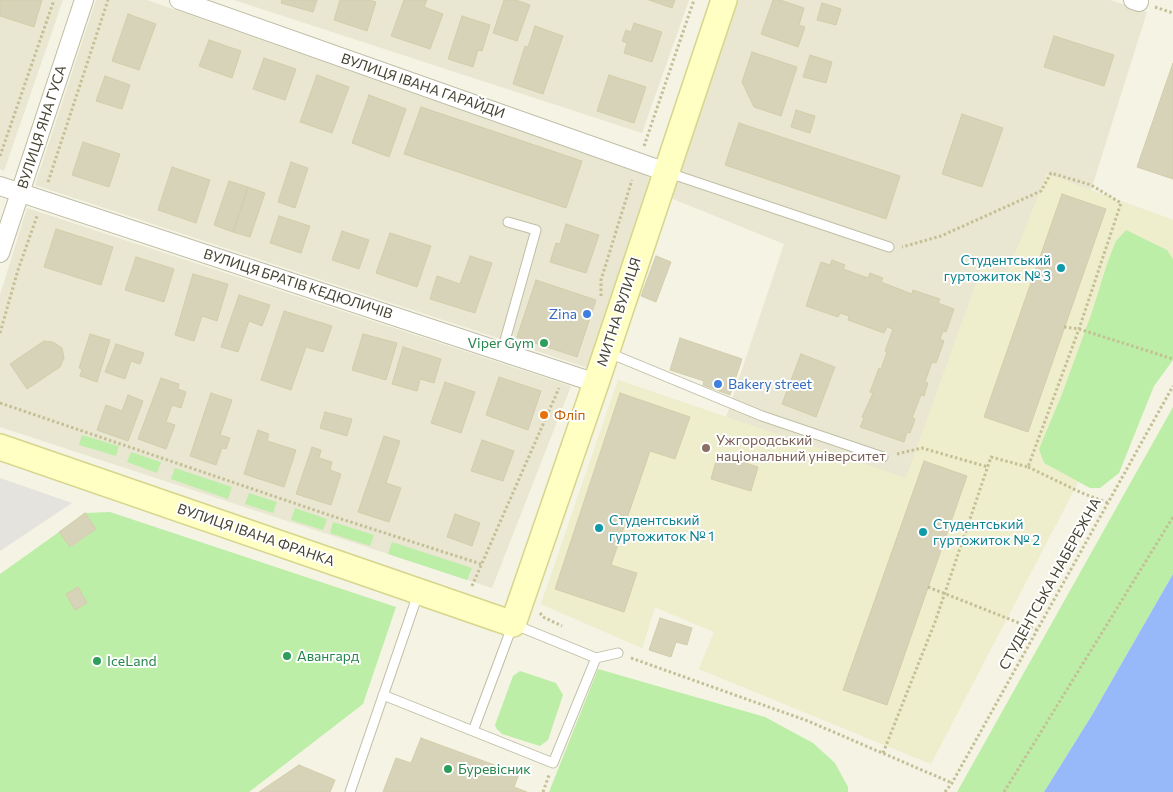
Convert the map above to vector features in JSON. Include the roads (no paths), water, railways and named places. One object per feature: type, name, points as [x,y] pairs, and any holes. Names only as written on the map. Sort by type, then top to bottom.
[{"type":"street","name":"ВУЛИЦЯ ЯНА ГУСА","points":[[0,253],[84,0]]},
{"type":"street","name":"ВУЛИЦЯ ІВАНА ГАРАЙДИ","points":[[179,0],[666,172]]},
{"type":"street","name":"МИТНА ВУЛИЦЯ","points":[[513,624],[724,0]]},
{"type":"street","name":"ВУЛИЦЯ БРАТІВ КЕДЮЛИЧІВ","points":[[0,186],[596,383]]},
{"type":"street","name":"ВУЛИЦЯ ІВАНА ФРАНКА","points":[[0,447],[513,624]]},
{"type":"lane","points":[[666,172],[889,248]]},
{"type":"lane","points":[[502,351],[536,230],[508,222]]},
{"type":"lane","points":[[606,352],[762,416],[883,457]]},
{"type":"lane","points":[[350,792],[418,591]]},
{"type":"lane","points":[[472,731],[513,624],[596,658],[618,653]]},
{"type":"lane","points":[[383,695],[554,762],[596,658]]},
{"type":"water","points":[[1173,574],[1173,792],[1044,792],[1092,715]]},
{"type":"place","name":"Студентський гуртожиток № 3","points":[[1061,268]]},
{"type":"place","name":"Zina","points":[[587,314]]},
{"type":"place","name":"Viper Gym","points":[[544,343]]},
{"type":"place","name":"Bakery street","points":[[718,384]]},
{"type":"place","name":"Фліп","points":[[544,415]]},
{"type":"place","name":"Ужгородський національний університет","points":[[706,448]]},
{"type":"place","name":"Студентський гуртожиток № 1","points":[[599,528]]},
{"type":"place","name":"Студентський гуртожиток № 2","points":[[923,532]]},
{"type":"place","name":"Авангард","points":[[287,656]]},
{"type":"place","name":"IceLand","points":[[97,661]]},
{"type":"place","name":"Буревісник","points":[[448,769]]}]
